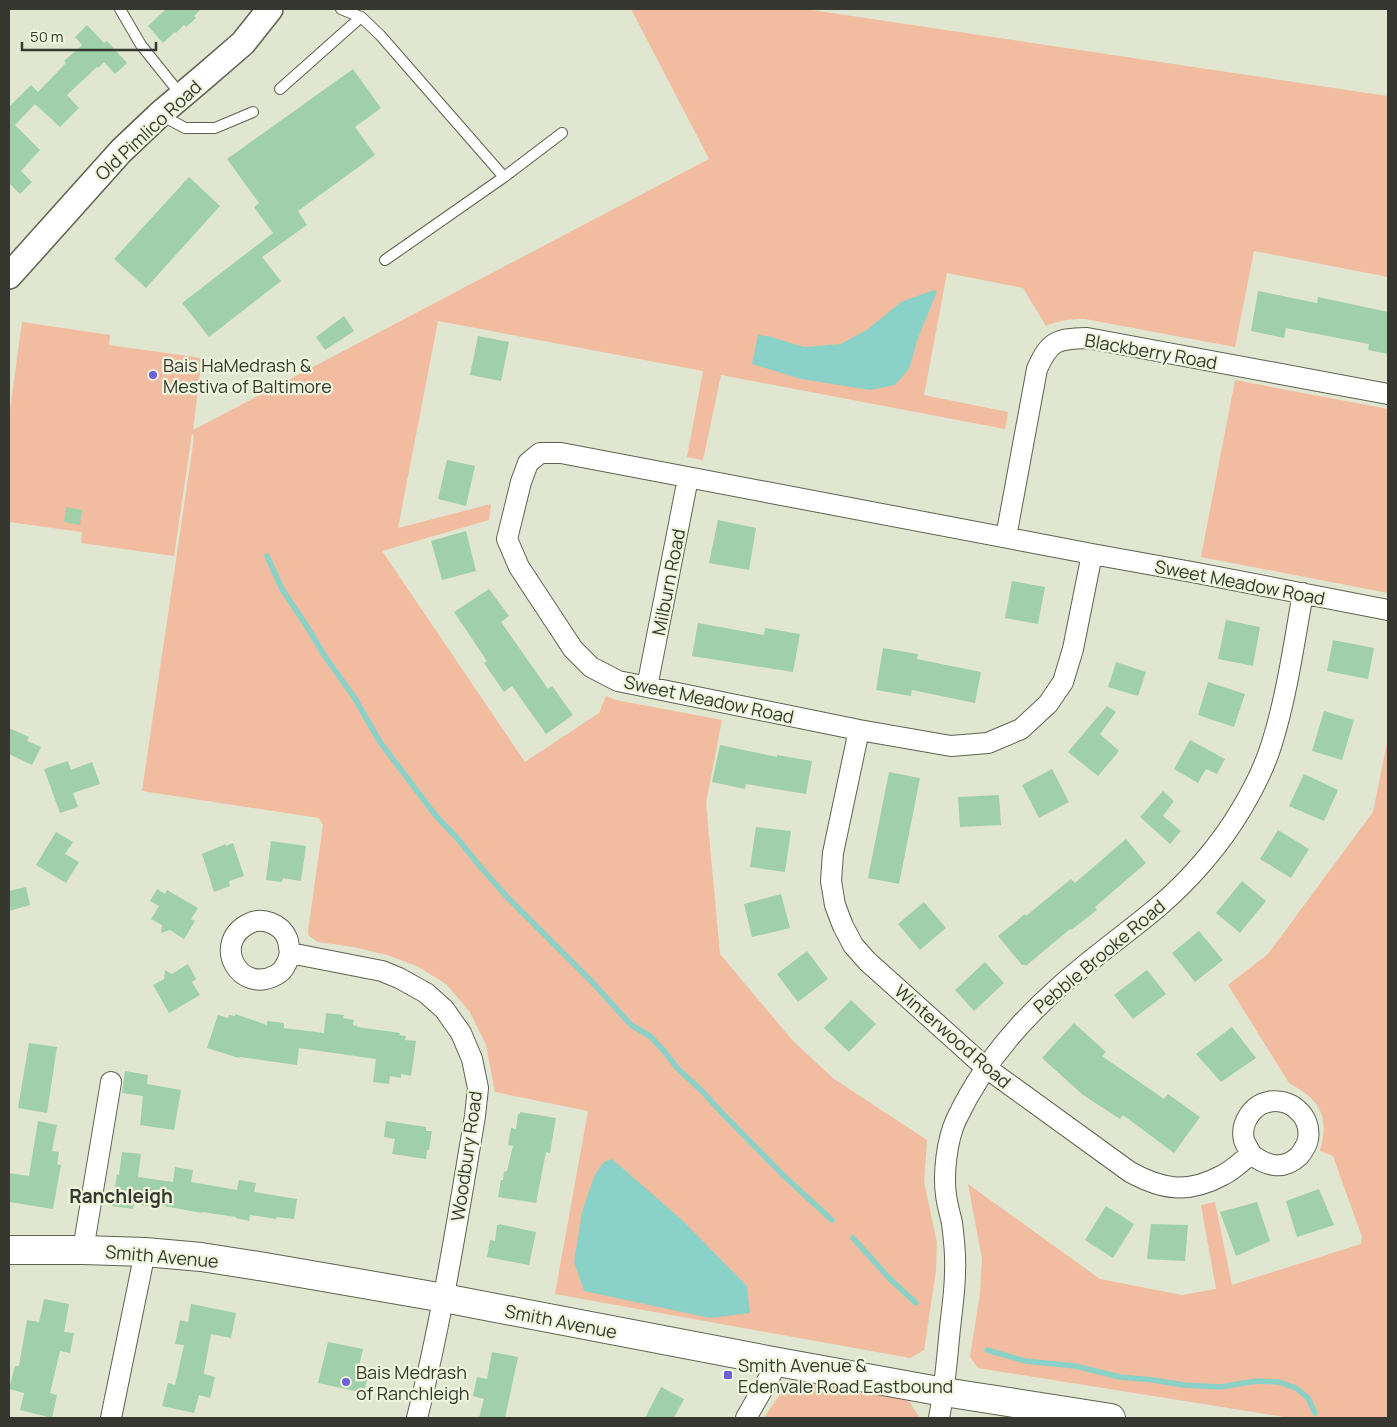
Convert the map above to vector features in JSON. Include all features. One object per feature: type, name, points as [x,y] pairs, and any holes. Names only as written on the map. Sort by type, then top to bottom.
[{"type":"main road","name":"Smith Avenue","points":[[9,1250],[145,1252],[266,1267],[444,1298],[944,1392],[1111,1418]]},
{"type":"street","name":"Old Pimlico Road","points":[[9,276],[121,151],[160,114],[243,43],[270,9]]},
{"type":"street","name":"Blackberry Road","points":[[1006,537],[1037,369],[1043,355],[1053,343],[1066,338],[1087,338],[1388,394]]},
{"type":"street","name":"Sweet Meadow Road","points":[[1092,554],[1074,649],[1063,682],[1048,704],[1021,729],[988,743],[951,746],[859,730],[618,681],[591,666],[573,648],[519,567],[507,540],[521,482],[528,463],[540,453],[561,453],[1388,610]]},
{"type":"street","name":"Milburn Road","points":[[647,686],[688,478]]},
{"type":"street","name":"Pebble Brooke Road","points":[[939,1418],[944,1392],[956,1270],[952,1222],[946,1194],[946,1168],[954,1123],[985,1068],[1027,1018],[1052,993],[1160,905],[1191,876],[1241,810],[1259,777],[1272,745],[1281,711],[1303,593]]},
{"type":"street","name":"Winterwood Road","points":[[859,730],[833,853],[831,882],[835,905],[843,926],[853,945],[867,961],[985,1068],[1130,1172],[1147,1181],[1168,1187],[1186,1188],[1203,1184],[1224,1174],[1251,1154]]},
{"type":"street","name":"Woodbury Road","points":[[290,953],[382,971],[426,993],[444,1009],[461,1033],[472,1059],[478,1088],[476,1116],[444,1298],[417,1418]]},
{"type":"street","points":[[83,1250],[111,1082]]},
{"type":"street","points":[[111,1418],[145,1252]]},
{"type":"street","points":[[746,1418],[778,1362]]},
{"type":"lane","points":[[120,9],[141,45],[182,96]]},
{"type":"lane","points":[[342,9],[362,17],[380,35],[504,177]]},
{"type":"lane","points":[[280,89],[362,17]]},
{"type":"lane","points":[[160,114],[185,128],[215,128],[254,112]]},
{"type":"lane","points":[[385,260],[504,177],[562,133]]},
{"type":"shaded area","points":[[631,9],[805,9],[1387,96],[1388,87],[1388,277],[1254,251],[1235,347],[1085,319],[1065,320],[1046,326],[1023,288],[947,273],[924,395],[1008,412],[1005,429],[721,375],[703,460],[687,457],[703,371],[438,321],[398,528],[491,504],[489,520],[382,551],[525,762],[599,713],[606,696],[616,700],[722,720],[706,803],[720,954],[793,1041],[834,1079],[927,1140],[924,1182],[937,1243],[936,1271],[924,1350],[910,1358],[555,1294],[588,1111],[495,1092],[486,1045],[470,1012],[446,984],[417,966],[387,955],[353,947],[318,942],[309,936],[308,931],[323,825],[319,818],[142,791],[194,438],[192,433],[174,556],[81,543],[82,532],[9,522],[9,417],[22,322],[110,335],[109,345],[202,358],[193,430],[709,159]]},
{"type":"shaded area","points":[[1235,380],[1388,409],[1388,593],[1201,557]]},
{"type":"shaded area","points":[[1388,738],[1388,1418],[1290,1418],[978,1368],[970,1357],[980,1293],[982,1259],[968,1184],[1100,1279],[1182,1295],[1216,1289],[1201,1205],[1215,1202],[1232,1285],[1361,1244],[1362,1237],[1333,1156],[1320,1151],[1324,1128],[1320,1110],[1300,1089],[1289,1083],[1228,985],[1268,954],[1373,812]]},
{"type":"shaded area","points":[[802,1380],[909,1401],[920,1418],[764,1418],[784,1388]]},
{"type":"water","points":[[934,290],[937,292],[918,338],[909,369],[895,385],[870,390],[801,379],[752,364],[758,335],[768,336],[804,347],[841,344],[868,329],[901,302]]},
{"type":"water","points":[[612,1159],[681,1219],[747,1286],[750,1313],[710,1318],[584,1291],[574,1262],[582,1212],[595,1174],[604,1162]]},
{"type":"building","points":[[166,9],[201,9],[194,16],[196,18],[186,27],[184,25],[163,43],[148,26]]},
{"type":"building","points":[[87,25],[104,43],[107,41],[127,63],[115,74],[104,62],[67,95],[79,108],[60,127],[35,104],[15,125],[40,150],[21,171],[32,182],[20,194],[9,183],[9,107],[31,85],[38,92],[66,63],[64,61],[82,45],[75,37]]},
{"type":"building","points":[[353,69],[381,108],[355,127],[375,155],[298,211],[307,225],[262,257],[281,281],[209,337],[182,303],[273,233],[254,207],[259,203],[227,159]]},
{"type":"building","points":[[189,177],[220,206],[146,288],[114,259]]},
{"type":"building","points":[[1258,291],[1317,303],[1318,297],[1388,312],[1388,354],[1368,350],[1369,344],[1286,328],[1284,338],[1251,331]]},
{"type":"building","points":[[344,316],[354,331],[325,350],[316,337]]},
{"type":"building","points":[[478,336],[509,342],[501,381],[470,375]]},
{"type":"building","points":[[447,460],[475,466],[466,506],[438,499]]},
{"type":"building","points":[[66,507],[82,510],[80,525],[64,522]]},
{"type":"building","points":[[718,520],[756,528],[749,570],[709,563]]},
{"type":"building","points":[[466,531],[476,571],[442,580],[431,541]]},
{"type":"building","points":[[1012,581],[1045,587],[1038,624],[1005,618]]},
{"type":"building","points":[[489,589],[509,616],[501,622],[548,689],[552,686],[573,715],[546,734],[512,686],[504,692],[484,663],[487,661],[454,612]]},
{"type":"building","points":[[1226,620],[1260,627],[1253,666],[1218,659]]},
{"type":"building","points":[[698,623],[764,635],[765,628],[800,634],[793,672],[692,656]]},
{"type":"building","points":[[1333,640],[1374,648],[1368,679],[1327,671]]},
{"type":"building","points":[[883,648],[918,654],[917,659],[981,672],[975,703],[912,690],[911,696],[876,690]]},
{"type":"building","points":[[1116,662],[1146,672],[1138,696],[1108,687]]},
{"type":"building","points":[[1208,682],[1245,694],[1234,727],[1198,715]]},
{"type":"building","points":[[1107,706],[1116,712],[1100,734],[1119,751],[1098,776],[1068,752]]},
{"type":"building","points":[[1324,711],[1354,720],[1342,760],[1312,751]]},
{"type":"building","points":[[9,728],[29,737],[27,741],[41,747],[32,765],[9,754]]},
{"type":"building","points":[[1190,740],[1225,759],[1217,774],[1206,769],[1198,783],[1174,769]]},
{"type":"building","points":[[720,745],[777,757],[777,755],[812,761],[806,794],[746,784],[745,789],[712,782]]},
{"type":"building","points":[[68,761],[71,770],[92,762],[100,784],[73,793],[78,807],[60,813],[44,769]]},
{"type":"building","points":[[1052,769],[1069,802],[1039,818],[1022,785]]},
{"type":"building","points":[[889,772],[920,778],[899,884],[868,878]]},
{"type":"building","points":[[1304,774],[1338,790],[1324,821],[1289,806]]},
{"type":"building","points":[[1163,791],[1174,801],[1163,816],[1181,831],[1170,844],[1140,817]]},
{"type":"building","points":[[999,795],[1001,825],[960,827],[958,797]]},
{"type":"building","points":[[756,827],[791,831],[785,872],[750,867]]},
{"type":"building","points":[[1278,830],[1309,849],[1291,878],[1260,859]]},
{"type":"building","points":[[56,832],[73,842],[65,854],[79,862],[66,883],[36,865]]},
{"type":"building","points":[[1126,839],[1146,863],[1095,907],[1097,910],[1070,929],[1027,965],[1022,965],[998,936],[1071,879],[1075,883]]},
{"type":"building","points":[[271,841],[306,846],[301,881],[283,878],[282,882],[266,880]]},
{"type":"building","points":[[233,843],[244,876],[229,881],[230,886],[214,892],[202,854]]},
{"type":"building","points":[[1242,881],[1266,901],[1240,933],[1216,913]]},
{"type":"building","points":[[26,887],[30,905],[9,911],[9,891]]},
{"type":"building","points":[[157,889],[165,894],[167,890],[198,908],[191,919],[195,921],[184,939],[170,930],[161,933],[162,925],[151,919],[159,906],[150,901]]},
{"type":"building","points":[[781,894],[790,928],[752,937],[744,904]]},
{"type":"building","points":[[924,902],[946,928],[920,950],[898,924]]},
{"type":"building","points":[[1199,931],[1223,960],[1195,982],[1172,953]]},
{"type":"building","points":[[807,951],[828,979],[798,1002],[777,974]]},
{"type":"building","points":[[985,962],[1004,983],[974,1011],[955,990]]},
{"type":"building","points":[[188,964],[196,979],[192,982],[200,995],[169,1013],[153,985],[164,979],[165,970],[172,974]]},
{"type":"building","points":[[1147,970],[1166,994],[1133,1019],[1114,995]]},
{"type":"building","points":[[851,1000],[876,1024],[849,1052],[824,1028]]},
{"type":"building","points":[[326,1013],[344,1015],[343,1018],[354,1020],[353,1025],[357,1027],[400,1033],[399,1035],[406,1036],[405,1040],[416,1041],[411,1076],[401,1074],[401,1078],[390,1076],[389,1084],[373,1082],[376,1059],[299,1048],[297,1065],[239,1058],[207,1048],[218,1015],[228,1018],[229,1015],[235,1016],[235,1014],[267,1025],[267,1021],[284,1023],[284,1028],[324,1033]]},
{"type":"building","points":[[1074,1023],[1106,1052],[1102,1056],[1164,1099],[1168,1094],[1200,1117],[1174,1153],[1123,1115],[1120,1119],[1083,1095],[1042,1058]]},
{"type":"building","points":[[1232,1027],[1256,1058],[1221,1082],[1196,1054]]},
{"type":"building","points":[[29,1043],[57,1047],[47,1113],[18,1108]]},
{"type":"building","points":[[125,1071],[148,1075],[147,1084],[181,1090],[174,1130],[140,1125],[143,1096],[122,1093]]},
{"type":"building","points":[[520,1112],[556,1118],[550,1153],[546,1152],[536,1203],[498,1197],[501,1180],[503,1180],[504,1172],[507,1171],[513,1146],[508,1145],[511,1128],[516,1129]]},
{"type":"building","points":[[38,1121],[57,1125],[52,1151],[59,1152],[57,1164],[61,1165],[53,1209],[9,1202],[9,1173],[29,1176]]},
{"type":"building","points":[[386,1121],[426,1127],[426,1131],[432,1131],[426,1159],[392,1154],[395,1139],[384,1137]]},
{"type":"building","points":[[122,1152],[141,1154],[138,1177],[173,1182],[175,1167],[193,1170],[191,1182],[237,1190],[239,1180],[256,1183],[254,1192],[297,1199],[294,1219],[277,1217],[276,1219],[250,1215],[249,1221],[236,1217],[153,1204],[153,1207],[134,1204],[133,1209],[112,1206]]},
{"type":"building","points":[[1319,1189],[1334,1225],[1297,1237],[1286,1201]]},
{"type":"building","points":[[1257,1202],[1270,1241],[1236,1256],[1220,1212]]},
{"type":"building","points":[[1106,1206],[1134,1224],[1113,1258],[1085,1240]]},
{"type":"building","points":[[1151,1224],[1188,1225],[1185,1261],[1147,1259]]},
{"type":"building","points":[[497,1225],[536,1232],[529,1265],[487,1257],[490,1240],[495,1241]]},
{"type":"building","points":[[44,1299],[69,1304],[64,1332],[74,1333],[70,1353],[60,1351],[50,1393],[57,1395],[52,1418],[20,1410],[24,1393],[9,1389],[15,1366],[19,1366],[27,1320],[39,1322]]},
{"type":"building","points":[[191,1304],[236,1313],[231,1338],[211,1334],[204,1374],[215,1377],[210,1398],[199,1395],[194,1413],[162,1406],[168,1383],[175,1385],[184,1345],[175,1344],[180,1320],[188,1322]]},
{"type":"building","points":[[328,1342],[363,1349],[357,1374],[368,1376],[364,1393],[318,1383]]},
{"type":"building","points":[[492,1352],[518,1357],[505,1418],[479,1418],[484,1399],[473,1396],[477,1377],[487,1379]]},
{"type":"building","points":[[661,1387],[684,1399],[674,1418],[645,1418]]},
{"type":"waterway","points":[[267,556],[282,589],[324,655],[354,697],[380,742],[436,816],[507,897],[593,983],[631,1025],[650,1036],[678,1069],[703,1092],[785,1177],[832,1220]]},
{"type":"waterway","points":[[853,1238],[889,1278],[916,1303]]},
{"type":"waterway","points":[[987,1350],[1025,1361],[1075,1366],[1120,1377],[1184,1385],[1220,1387],[1256,1381],[1279,1382],[1296,1388],[1308,1398],[1315,1413]]},
{"type":"place","name":"Bais HaMedrash & Mestiva of Baltimore","points":[[153,375]]},
{"type":"place","name":"Smith Avenue & Edenvale Road Eastbound","points":[[728,1375]]},
{"type":"place","name":"Bais Medrash of Ranchleigh","points":[[346,1382]]},
{"type":"district","name":"Ranchleigh","points":[[121,1196]]}]
